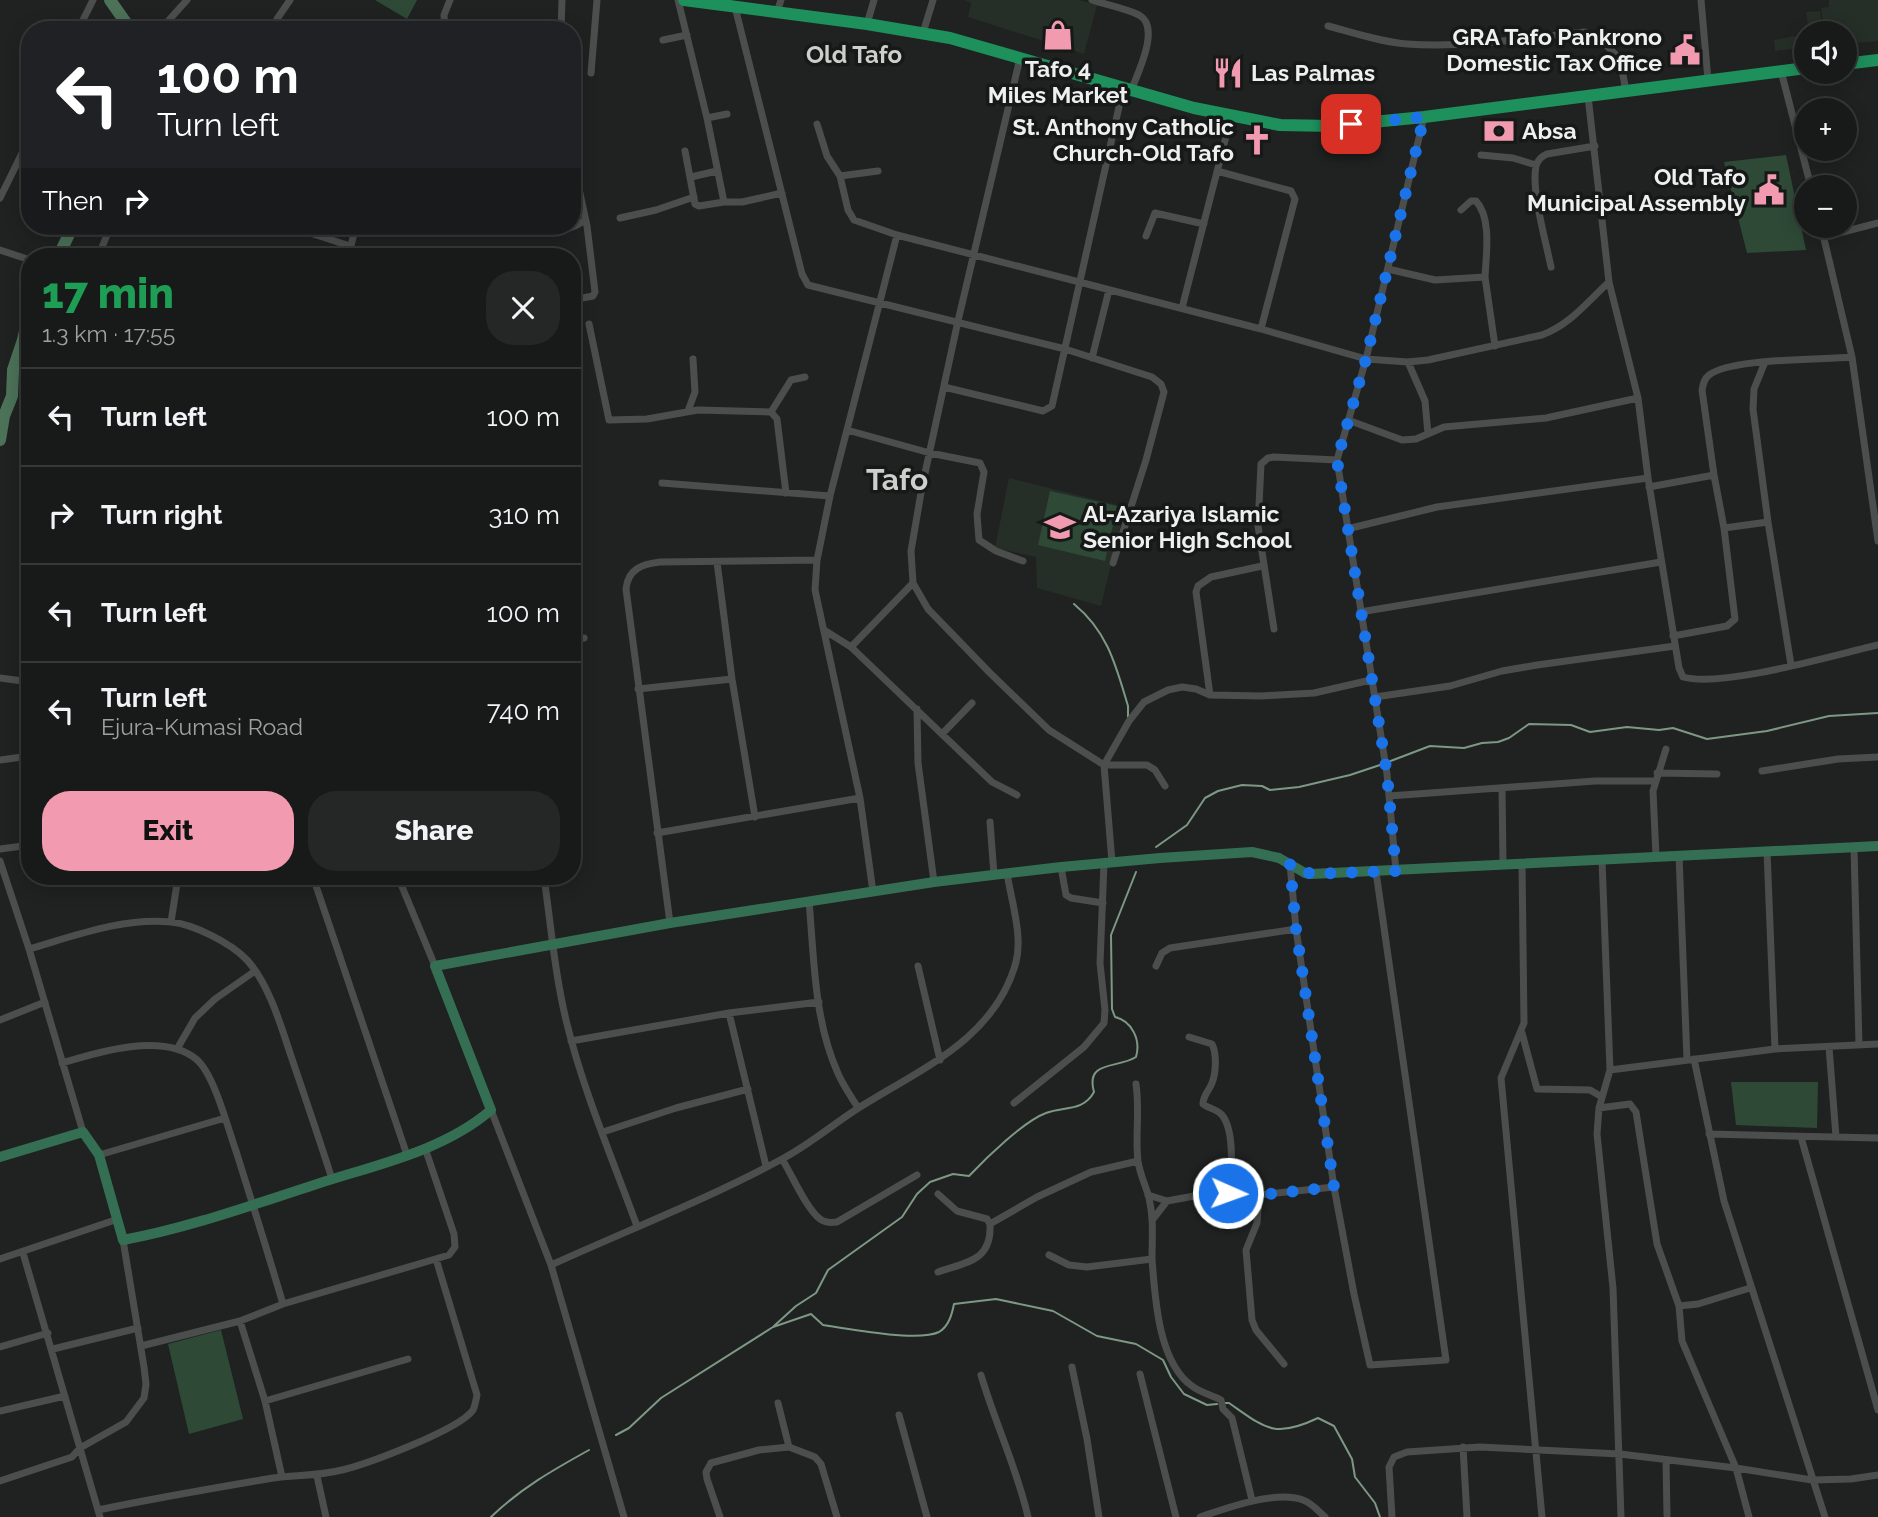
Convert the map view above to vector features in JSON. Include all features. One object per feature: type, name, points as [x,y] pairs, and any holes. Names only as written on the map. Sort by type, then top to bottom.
[{"type":"main road","points":[[689,1],[735,6],[779,6],[923,33],[1021,57],[1127,90],[1231,117],[1307,127],[1424,117],[1794,69]]},
{"type":"main road","points":[[1857,62],[1878,60]]},
{"type":"street","points":[[82,21],[93,0]]},
{"type":"street","points":[[168,21],[187,0]]},
{"type":"street","points":[[276,21],[290,0]]},
{"type":"street","points":[[443,21],[450,0]]},
{"type":"street","points":[[561,21],[562,0]]},
{"type":"street","points":[[591,73],[597,0]]},
{"type":"street","points":[[867,24],[874,0]]},
{"type":"street","points":[[923,33],[933,0]]},
{"type":"street","points":[[944,387],[1047,411],[1052,406],[1078,282],[1127,90],[1150,35],[1148,25],[1140,16],[1092,0]]},
{"type":"street","points":[[1701,0],[1708,80]]},
{"type":"street","points":[[689,1],[687,35],[724,202]]},
{"type":"street","points":[[735,6],[807,285],[1065,349],[1152,377],[1161,384],[1164,392],[1146,460],[1113,563]]},
{"type":"street","points":[[1328,26],[1395,42],[1431,45],[1592,33],[1620,59],[1626,91]]},
{"type":"street","points":[[663,40],[687,35]]},
{"type":"street","points":[[1021,57],[958,321],[930,453],[914,532],[911,569],[913,583],[928,609],[1049,730],[1104,765],[1147,765],[1155,770],[1165,786]]},
{"type":"street","points":[[1781,71],[1808,175]]},
{"type":"street","points":[[1588,96],[1609,282],[1638,398],[1661,562],[1679,668],[1683,677],[1694,680],[1732,677],[1878,645]]},
{"type":"street","points":[[707,118],[727,114]]},
{"type":"street","points":[[1182,308],[1231,117]]},
{"type":"street","points":[[1396,871],[1387,774],[1337,460],[1366,359],[1424,117]]},
{"type":"street","points":[[817,124],[827,156],[840,176],[848,210],[854,220],[897,235],[1182,308],[1366,359],[1408,362],[1495,346],[1558,330],[1609,282]]},
{"type":"street","points":[[1551,267],[1536,184],[1536,164],[1540,157],[1547,154],[1595,146]]},
{"type":"street","points":[[685,151],[695,205],[742,202],[782,193]]},
{"type":"street","points":[[0,198],[21,155]]},
{"type":"street","points":[[1481,155],[1513,158],[1536,164]]},
{"type":"street","points":[[1217,170],[1291,191],[1295,199],[1261,329]]},
{"type":"street","points":[[840,176],[878,171]]},
{"type":"street","points":[[691,177],[717,172]]},
{"type":"street","points":[[620,218],[656,210],[694,197]]},
{"type":"street","points":[[581,201],[595,294],[581,298]]},
{"type":"street","points":[[1461,210],[1471,201],[1476,201],[1482,210],[1486,230],[1485,277],[1495,346]]},
{"type":"street","points":[[1146,236],[1156,213],[1204,224]]},
{"type":"street","points":[[581,222],[585,220]]},
{"type":"street","points":[[1857,228],[1878,223]]},
{"type":"street","points":[[316,235],[350,246],[353,235]]},
{"type":"street","points":[[873,892],[860,798],[815,590],[817,559],[830,496],[897,235]]},
{"type":"street","points":[[1824,238],[1852,357],[1878,541]]},
{"type":"street","points":[[0,250],[21,257]]},
{"type":"street","points":[[1388,268],[1435,280],[1485,277]]},
{"type":"street","points":[[1092,358],[1110,290]]},
{"type":"street","points":[[589,324],[609,420],[647,419],[688,411],[717,409],[771,412],[777,419],[786,493]]},
{"type":"street","points":[[1673,636],[1727,626],[1735,619],[1724,528],[1713,475],[1702,390],[1704,380],[1711,374],[1744,363],[1852,357]]},
{"type":"street","points":[[688,411],[695,392],[693,359]]},
{"type":"street","points":[[1408,362],[1425,401],[1428,434]]},
{"type":"street","points":[[1765,362],[1754,389],[1753,409],[1791,665]]},
{"type":"street","points":[[771,412],[791,380],[805,377]]},
{"type":"street","points":[[1348,420],[1402,440],[1416,439],[1444,427],[1546,418],[1638,398]]},
{"type":"street","points":[[847,430],[982,465],[984,472],[977,514],[979,540],[996,551],[1023,561]]},
{"type":"street","points":[[1274,629],[1262,566],[1258,526],[1261,464],[1274,457],[1337,460]]},
{"type":"street","points":[[1347,529],[1437,507],[1713,475]]},
{"type":"street","points":[[662,483],[830,496]]},
{"type":"street","points":[[1724,528],[1768,522]]},
{"type":"street","points":[[670,923],[638,690],[626,589],[629,579],[634,570],[647,564],[817,559]]},
{"type":"street","points":[[717,562],[732,679],[755,817]]},
{"type":"street","points":[[1360,612],[1661,562]]},
{"type":"street","points":[[1210,695],[1196,592],[1198,586],[1211,577],[1262,566]]},
{"type":"street","points":[[851,647],[913,583]]},
{"type":"street","points":[[824,630],[851,647],[992,782],[1017,795]]},
{"type":"street","points":[[1375,697],[1450,686],[1525,667],[1675,646]]},
{"type":"street","points":[[0,678],[21,681]]},
{"type":"street","points":[[638,690],[732,679]]},
{"type":"street","points":[[1014,1103],[1084,1047],[1104,1023],[1101,963],[1103,903],[1108,863],[1104,765],[1135,713],[1149,699],[1182,687],[1210,695],[1261,696],[1314,693],[1371,680]]},
{"type":"street","points":[[942,734],[972,703]]},
{"type":"street","points":[[917,709],[918,763],[934,882]]},
{"type":"street","points":[[1656,856],[1656,777],[1666,749]]},
{"type":"street","points":[[0,760],[21,757]]},
{"type":"street","points":[[1762,771],[1819,762],[1878,757]]},
{"type":"street","points":[[1389,796],[1717,774]]},
{"type":"street","points":[[1502,788],[1503,864]]},
{"type":"street","points":[[657,833],[860,798]]},
{"type":"street","points":[[990,822],[994,875]]},
{"type":"street","points":[[0,849],[21,846]]},
{"type":"street","points":[[435,966],[670,923],[809,901],[934,882],[1108,863],[1252,852],[1269,854],[1311,874],[1878,846]]},
{"type":"street","points":[[1854,847],[1859,1045]]},
{"type":"street","points":[[1768,851],[1775,1049]]},
{"type":"street","points":[[1679,855],[1690,1060],[1724,1201],[1825,1517]]},
{"type":"street","points":[[1602,860],[1610,1070],[1599,1108],[1597,1134],[1613,1288],[1621,1517]]},
{"type":"street","points":[[0,861],[83,1132],[99,1155],[118,1219],[146,1384],[144,1398],[137,1411],[126,1422],[80,1448],[72,1457],[0,1481]]},
{"type":"street","points":[[1290,864],[1296,929],[1334,1187],[1370,1365],[1446,1360],[1376,872]]},
{"type":"street","points":[[1522,864],[1525,1015],[1522,1032],[1508,1056],[1501,1078],[1542,1517]]},
{"type":"street","points":[[1061,867],[1066,895],[1103,903]]},
{"type":"street","points":[[551,1265],[687,1205],[782,1159],[858,1108],[940,1060],[985,1022],[1016,962],[1016,927],[1007,873]]},
{"type":"street","points":[[171,922],[177,885]]},
{"type":"street","points":[[316,885],[407,1156]]},
{"type":"street","points":[[401,885],[551,1265],[624,1517]]},
{"type":"street","points":[[545,885],[562,1002],[571,1041],[637,1226]]},
{"type":"street","points":[[809,901],[819,1002],[826,1039],[834,1062],[858,1108]]},
{"type":"street","points":[[29,949],[100,929],[138,923],[171,922],[192,927],[246,959],[275,1009],[332,1179]]},
{"type":"street","points":[[1156,966],[1162,953],[1170,948],[1224,942],[1296,929]]},
{"type":"street","points":[[918,966],[940,1060]]},
{"type":"street","points":[[177,1049],[195,1018],[215,999],[255,971]]},
{"type":"street","points":[[571,1041],[729,1013],[819,1002]]},
{"type":"street","points":[[0,1020],[45,1003]]},
{"type":"street","points":[[729,1013],[766,1166]]},
{"type":"street","points":[[1522,1032],[1537,1089],[1590,1090],[1602,1097]]},
{"type":"street","points":[[1189,1037],[1212,1044],[1215,1051],[1213,1080],[1203,1098],[1203,1104],[1221,1114],[1228,1131],[1232,1166],[1228,1193]]},
{"type":"street","points":[[1610,1070],[1775,1049],[1878,1044]]},
{"type":"street","points":[[62,1063],[100,1052],[161,1046],[195,1057],[202,1065],[225,1118],[283,1304]]},
{"type":"street","points":[[1829,1047],[1836,1137]]},
{"type":"street","points":[[1136,1084],[1139,1115],[1138,1161],[1153,1220],[1152,1259],[1163,1338],[1172,1360],[1192,1387],[1223,1406],[1231,1416],[1252,1500]]},
{"type":"street","points":[[603,1132],[676,1108],[748,1089]]},
{"type":"street","points":[[1599,1108],[1630,1104],[1636,1112],[1657,1244],[1679,1307],[1682,1341],[1736,1468],[1749,1517]]},
{"type":"street","points":[[123,1240],[253,1204],[407,1156],[478,1121],[491,1110]]},
{"type":"street","points":[[99,1155],[225,1118]]},
{"type":"street","points":[[0,1157],[83,1132]]},
{"type":"street","points":[[1709,1134],[1878,1138]]},
{"type":"street","points":[[1801,1137],[1878,1410]]},
{"type":"street","points":[[141,1346],[240,1321],[283,1304],[449,1255],[454,1247],[454,1234],[425,1148]]},
{"type":"street","points":[[782,1159],[812,1209],[822,1220],[830,1223],[917,1175]]},
{"type":"street","points":[[990,1224],[1037,1197],[1091,1172],[1138,1161]]},
{"type":"street","points":[[1148,1195],[1167,1201],[1228,1193],[1259,1195],[1334,1187]]},
{"type":"street","points":[[938,1194],[957,1210],[987,1219],[990,1224],[989,1246],[983,1254],[939,1272]]},
{"type":"street","points":[[1259,1195],[1257,1223],[1246,1250],[1252,1320],[1256,1330],[1284,1364]]},
{"type":"street","points":[[1153,1220],[1167,1201]]},
{"type":"street","points":[[0,1259],[118,1219]]},
{"type":"street","points":[[23,1253],[99,1514],[186,1492],[282,1477],[317,1476],[346,1469],[430,1437],[465,1418],[474,1409],[477,1395],[436,1259]]},
{"type":"street","points":[[1049,1255],[1069,1265],[1087,1267],[1152,1259]]},
{"type":"street","points":[[1679,1307],[1750,1288]]},
{"type":"street","points":[[240,1321],[265,1401],[282,1477]]},
{"type":"street","points":[[53,1349],[138,1328]]},
{"type":"street","points":[[0,1346],[48,1333]]},
{"type":"street","points":[[265,1401],[408,1359]]},
{"type":"street","points":[[1072,1367],[1099,1517]]},
{"type":"street","points":[[1140,1374],[1176,1517]]},
{"type":"street","points":[[981,1375],[991,1410],[1020,1484],[1028,1517]]},
{"type":"street","points":[[0,1411],[65,1396]]},
{"type":"street","points":[[778,1403],[789,1447]]},
{"type":"street","points":[[899,1415],[927,1517]]},
{"type":"street","points":[[720,1517],[706,1479],[711,1463],[759,1450],[789,1447],[819,1460],[837,1517]]},
{"type":"street","points":[[1463,1447],[1467,1517]]},
{"type":"street","points":[[1392,1517],[1389,1467],[1394,1457],[1407,1452],[1463,1447],[1620,1454],[1812,1480],[1878,1475]]},
{"type":"street","points":[[1666,1460],[1667,1515]]},
{"type":"street","points":[[317,1476],[326,1517]]},
{"type":"street","points":[[1200,1517],[1252,1500],[1294,1498],[1305,1500],[1325,1517]]},
{"type":"shaded area","name":"Tafo 4 Miles Market","points":[[964,0],[1079,0],[1097,5],[1084,54],[968,17],[971,3]]},
{"type":"shaded area","points":[[1829,0],[1878,0],[1878,41],[1857,43],[1857,21],[1823,21],[1821,8],[1829,7]]},
{"type":"shaded area","points":[[1820,11],[1821,21],[1807,21],[1806,12]]},
{"type":"shaded area","points":[[1794,36],[1794,49],[1775,51],[1774,40]]},
{"type":"shaded area","name":"Al-Azariya Islamic Senior High School","points":[[1009,478],[1125,507],[1101,606],[1037,588],[1036,557],[995,548]]},
{"type":"green space","points":[[375,0],[417,0],[407,19]]},
{"type":"green space","points":[[1786,155],[1794,193],[1794,238],[1803,238],[1806,250],[1747,253],[1724,162]]},
{"type":"green space","points":[[1050,491],[1117,506],[1105,561],[1038,545]]},
{"type":"green space","points":[[1731,1082],[1818,1082],[1817,1128],[1736,1125]]},
{"type":"green space","points":[[221,1330],[243,1419],[189,1434],[168,1344]]},
{"type":"waterway","points":[[110,0],[125,21]]},
{"type":"waterway","points":[[62,248],[69,235]]},
{"type":"waterway","points":[[0,440],[4,416],[12,396],[13,370],[21,346]]},
{"type":"waterway","points":[[1074,604],[1103,638],[1119,677],[1128,706],[1128,717]]},
{"type":"waterway","points":[[1388,762],[1430,746],[1464,748],[1498,742],[1529,724],[1571,725],[1590,732],[1627,727],[1659,730],[1673,728],[1707,739],[1767,731],[1829,716],[1878,713]]},
{"type":"waterway","points":[[1156,847],[1187,825],[1205,798],[1218,791],[1242,785],[1262,786],[1270,790],[1299,787],[1383,764]]},
{"type":"waterway","points":[[774,1326],[796,1306],[816,1293],[828,1270],[902,1217],[917,1194],[930,1182],[953,1174],[969,1176],[1006,1141],[1037,1117],[1084,1103],[1094,1092],[1092,1082],[1098,1070],[1136,1057],[1134,1032],[1121,1019],[1115,1017],[1112,1009],[1111,935],[1136,872]]},
{"type":"waterway","points":[[616,1435],[629,1428],[661,1398],[773,1327],[811,1314],[823,1325],[882,1334],[929,1335],[939,1332],[945,1326],[954,1304],[996,1299],[1053,1311],[1097,1336],[1136,1344],[1163,1360],[1171,1377],[1184,1394],[1207,1405],[1217,1404]]},
{"type":"waterway","points":[[1223,1403],[1229,1403],[1270,1428],[1291,1428],[1318,1418],[1334,1426],[1352,1459],[1355,1477],[1375,1503],[1380,1517]]},
{"type":"waterway","points":[[491,1517],[526,1488],[589,1450]]},
{"type":"place","name":"Tafo 4 Miles Market","points":[[1058,35]]},
{"type":"place","name":"GRA Tafo Pankrono Domestic Tax Office","points":[[1685,50]]},
{"type":"place","name":"Las Palmas","points":[[1228,73]]},
{"type":"place","name":"Absa","points":[[1499,131]]},
{"type":"place","name":"St. Anthony Catholic Church-Old Tafo","points":[[1257,140]]},
{"type":"place","name":"Old Tafo Municipal Assembly","points":[[1769,190]]},
{"type":"place","name":"Al-Azariya Islamic Senior High School","points":[[1060,527]]},
{"type":"district","name":"Old Tafo","points":[[854,55]]},
{"type":"district","name":"Tafo","points":[[897,480]]},
{"type":"route","points":[[1228,1193],[1259,1195],[1334,1187],[1296,929],[1290,864],[1311,874],[1396,871],[1387,774],[1337,460],[1366,359],[1424,117],[1351,124]]}]
